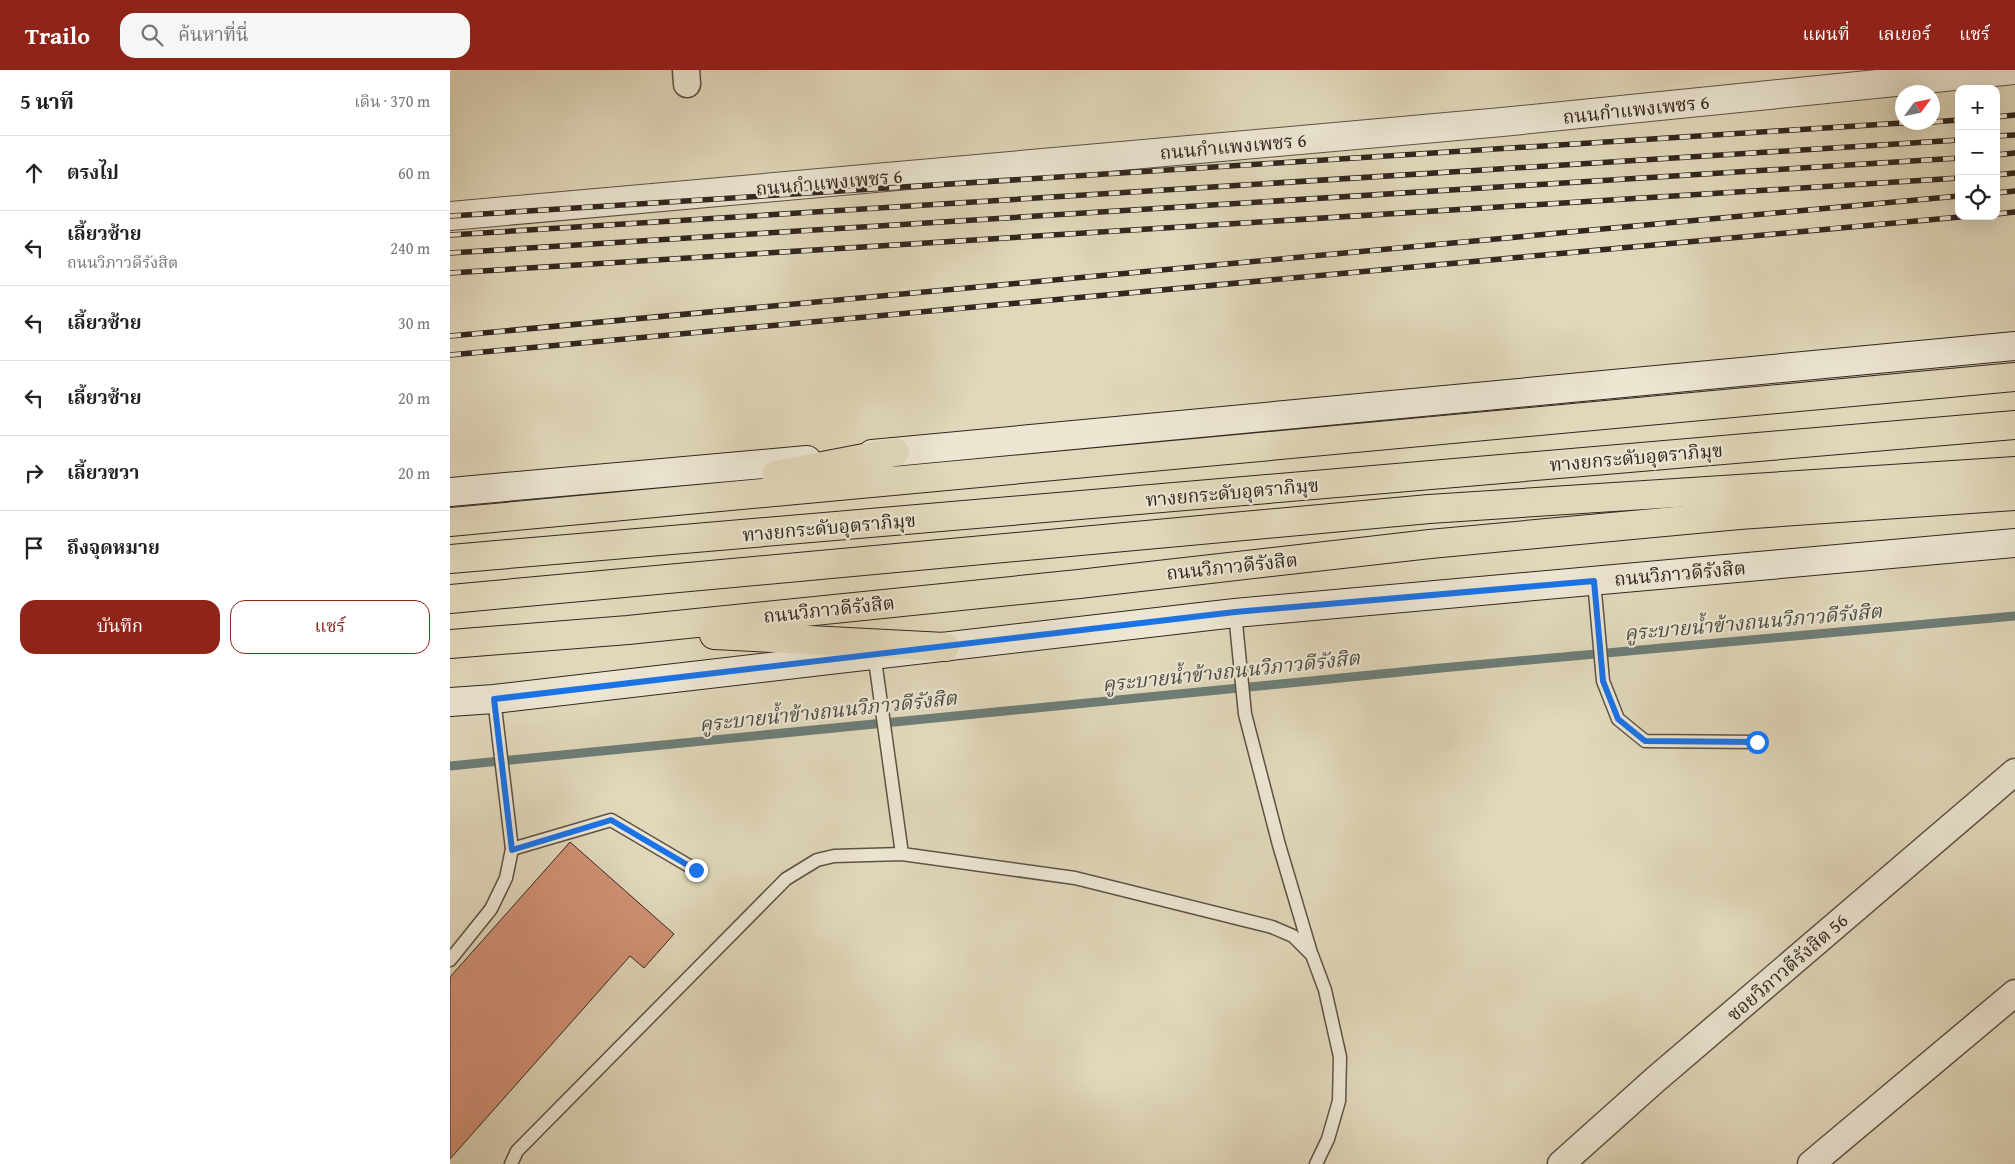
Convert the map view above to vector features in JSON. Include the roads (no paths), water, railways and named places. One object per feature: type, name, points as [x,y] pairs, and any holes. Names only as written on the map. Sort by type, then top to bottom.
[{"type":"highway","points":[[450,522],[2015,377]]},
{"type":"highway","name":"ทางยกระดับอุตราภิมุข","points":[[450,559],[2015,425]]},
{"type":"highway","points":[[619,505],[894,452]]},
{"type":"highway","name":"ทางยกระดับอุตราภิมุข","points":[[450,598],[1429,509],[2015,471]]},
{"type":"highway","name":"ถนนวิภาวดีรังสิต","points":[[450,644],[628,630],[1079,584],[1430,544],[1739,515],[2015,496]]},
{"type":"highway","points":[[628,630],[945,647]]},
{"type":"main road","name":"ถนนกำแพงเพชร 6","points":[[450,216],[1502,122],[2015,70]]},
{"type":"main road","points":[[450,492],[2015,346]]},
{"type":"main road","name":"ถนนวิภาวดีรังสิต","points":[[450,702],[494,699],[1235,612],[2015,544]]},
{"type":"street","name":"ซอยวิภาวดีรังสิต 56","points":[[1562,1164],[1664,1072],[2015,772]]},
{"type":"street","points":[[1811,1164],[2015,993]]},
{"type":"lane","points":[[1594,581],[1603,681],[1618,719],[1645,741],[1757,742]]},
{"type":"lane","points":[[1235,612],[1245,714],[1279,845],[1312,955],[1325,990],[1340,1058],[1339,1101],[1328,1139],[1316,1164]]},
{"type":"lane","points":[[874,653],[902,854]]},
{"type":"lane","points":[[450,960],[491,909],[506,878],[512,850],[494,699]]},
{"type":"lane","points":[[512,850],[611,820],[696,870]]},
{"type":"lane","points":[[511,1164],[517,1151],[786,879],[817,860],[834,856],[902,854],[1075,878],[1272,927],[1293,936],[1312,955]]},
{"type":"waterway","name":"คูระบายน้ำข้างถนนวิภาวดีรังสิต","points":[[450,766],[1441,668],[2015,616]]},
{"type":"railway","points":[[2000,117],[2015,115]]},
{"type":"railway","points":[[1940,121],[1955,120]]},
{"type":"railway","points":[[450,216],[1895,123]]},
{"type":"railway","points":[[2000,136],[2015,135]]},
{"type":"railway","points":[[450,235],[1955,140]]},
{"type":"railway","points":[[2000,155],[2015,153]]},
{"type":"railway","points":[[450,253],[1955,158]]},
{"type":"railway","points":[[2000,175],[2015,173]]},
{"type":"railway","points":[[450,273],[1955,178]]},
{"type":"railway","points":[[2000,193],[2015,191]]},
{"type":"railway","points":[[450,336],[1955,196]]},
{"type":"railway","points":[[2000,214],[2015,212]]},
{"type":"railway","points":[[450,355],[1955,217]]}]
